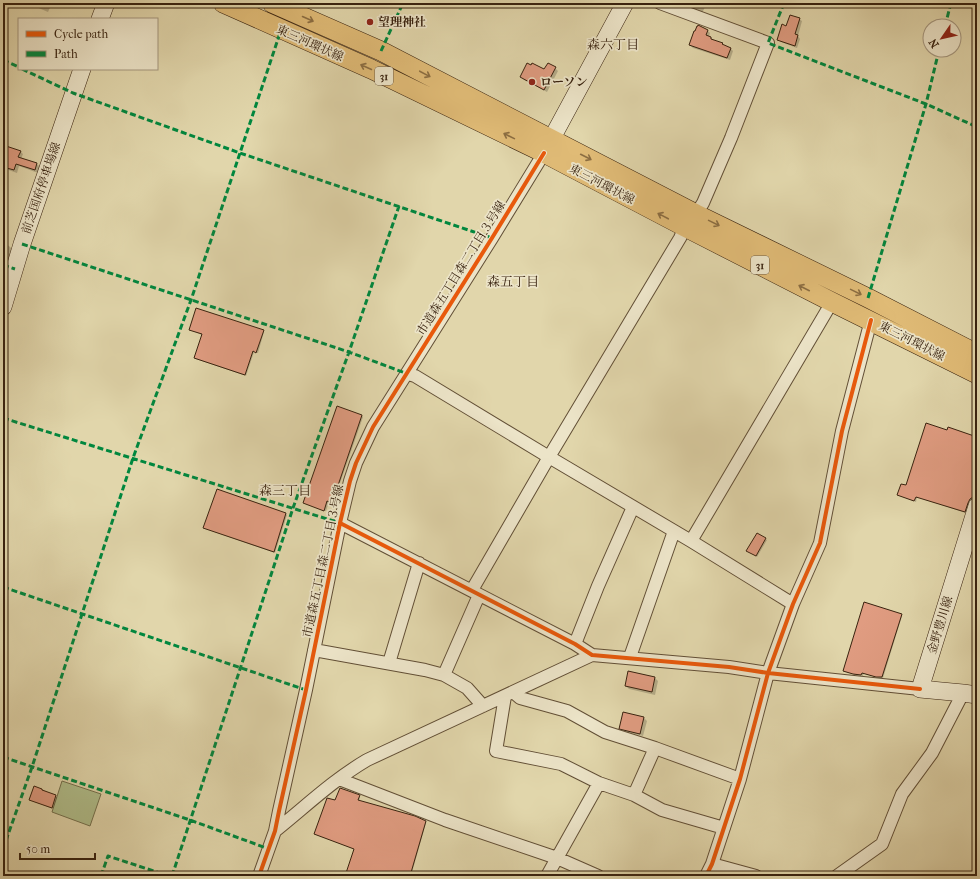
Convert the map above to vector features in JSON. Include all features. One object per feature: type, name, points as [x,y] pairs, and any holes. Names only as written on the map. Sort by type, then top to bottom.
[{"type":"main road","points":[[100,18],[106,3]]},
{"type":"main road","name":"東三河環状線","points":[[222,3],[547,146]]},
{"type":"main road","name":"東三河環状線","points":[[272,3],[381,51],[547,146],[691,221],[832,302],[871,320],[977,374]]},
{"type":"main road","points":[[547,146],[625,3]]},
{"type":"main road","name":"前芝国府停車場線","points":[[3,307],[22,244],[82,70]]},
{"type":"main road","name":"東三河環状線","points":[[691,221],[868,298],[977,354]]},
{"type":"main road","name":"金野豊川線","points":[[920,689],[977,506]]},
{"type":"main road","points":[[920,689],[970,694]]},
{"type":"street","points":[[444,675],[476,593],[549,457],[680,238],[703,203],[731,138],[768,43],[660,3]]},
{"type":"street","name":"市道森五丁目森二丁目３号線","points":[[259,876],[275,831],[340,523],[350,481],[362,449],[373,427],[408,374],[547,146]]},
{"type":"street","points":[[692,541],[832,302]]},
{"type":"street","points":[[706,876],[712,864],[740,779],[768,673],[793,604],[820,543],[842,431],[871,320]]},
{"type":"street","points":[[408,374],[415,376],[549,457],[634,506],[793,604]]},
{"type":"street","points":[[575,644],[598,586],[634,506]]},
{"type":"street","points":[[340,523],[592,654],[729,667],[768,673],[920,689]]},
{"type":"street","points":[[630,657],[674,530]]},
{"type":"street","points":[[389,663],[419,563]]},
{"type":"street","points":[[314,650],[389,663],[444,675],[467,688],[483,706]]},
{"type":"street","points":[[275,831],[351,769],[367,760],[592,654]]},
{"type":"street","points":[[509,694],[567,711],[605,732],[655,748],[740,779]]},
{"type":"street","points":[[509,694],[496,751],[561,764],[599,783],[634,795],[662,810],[724,828]]},
{"type":"street","points":[[837,876],[882,844],[902,794],[932,753],[970,694]]},
{"type":"street","points":[[634,795],[655,748]]},
{"type":"street","points":[[339,779],[445,820],[557,858],[598,876]]},
{"type":"street","points":[[547,876],[599,783]]},
{"type":"street","points":[[712,864],[756,876]]},
{"type":"green space","points":[[62,781],[101,794],[90,826],[52,812]]},
{"type":"building","points":[[790,15],[800,18],[795,34],[798,35],[795,46],[777,40],[782,24],[786,26]]},
{"type":"building","points":[[698,25],[708,30],[706,35],[711,37],[711,39],[723,43],[722,44],[731,48],[727,58],[689,45]]},
{"type":"building","points":[[527,63],[531,65],[532,63],[544,69],[548,63],[556,67],[544,90],[520,77]]},
{"type":"building","points":[[3,145],[21,151],[18,157],[37,163],[35,170],[16,164],[14,170],[3,167]]},
{"type":"building","points":[[196,308],[264,330],[256,353],[253,351],[245,375],[194,358],[202,334],[189,330]]},
{"type":"building","points":[[337,406],[362,415],[332,503],[327,501],[324,511],[303,503]]},
{"type":"building","points":[[926,423],[947,430],[948,427],[977,437],[977,485],[973,497],[970,499],[965,512],[916,497],[914,501],[897,495],[901,484],[906,485]]},
{"type":"building","points":[[217,489],[286,513],[274,552],[203,528]]},
{"type":"building","points":[[757,533],[766,538],[756,556],[746,551]]},
{"type":"building","points":[[864,602],[902,614],[882,677],[862,673],[861,675],[853,674],[843,671]]},
{"type":"building","points":[[628,671],[655,677],[652,692],[625,686]]},
{"type":"building","points":[[623,712],[644,717],[640,734],[619,729]]},
{"type":"building","points":[[34,786],[56,795],[52,808],[29,800]]},
{"type":"building","points":[[340,788],[360,795],[358,800],[415,816],[426,821],[410,876],[345,876],[354,849],[314,834],[327,798],[335,800]]},
{"type":"marked path","points":[[381,51],[403,3]]},
{"type":"marked path","points":[[784,3],[768,43],[926,104],[977,127]]},
{"type":"marked path","points":[[947,18],[951,3]]},
{"type":"marked path","points":[[3,849],[32,767],[133,458],[191,300],[281,30]]},
{"type":"marked path","points":[[868,298],[926,104],[937,58]]},
{"type":"marked path","points":[[3,60],[18,67]]},
{"type":"marked path","points":[[24,70],[73,93],[240,153],[492,238]]},
{"type":"marked path","points":[[172,876],[293,508],[399,206]]},
{"type":"marked path","points":[[22,244],[349,352],[408,374]]},
{"type":"marked path","points":[[3,265],[15,269]]},
{"type":"marked path","points":[[3,418],[340,523]]},
{"type":"marked path","points":[[3,587],[306,690]]},
{"type":"marked path","points":[[3,757],[190,820],[269,849]]},
{"type":"marked path","points":[[101,876],[108,856],[169,876]]},
{"type":"cycle path","points":[[259,876],[275,831],[306,690],[340,523],[356,463],[373,427],[544,153]]},
{"type":"cycle path","points":[[706,876],[712,864],[740,779],[768,673],[793,604],[820,543],[842,431],[871,320]]},
{"type":"cycle path","points":[[340,523],[575,644],[592,655],[729,667],[768,673],[920,689]]},
{"type":"place","name":"望理神社","points":[[370,22]]},
{"type":"place","name":"ローソン","points":[[532,82]]},
{"type":"district","name":"森六丁目","points":[[613,44]]},
{"type":"district","name":"森五丁目","points":[[513,281]]},
{"type":"district","name":"森三丁目","points":[[285,490]]}]
